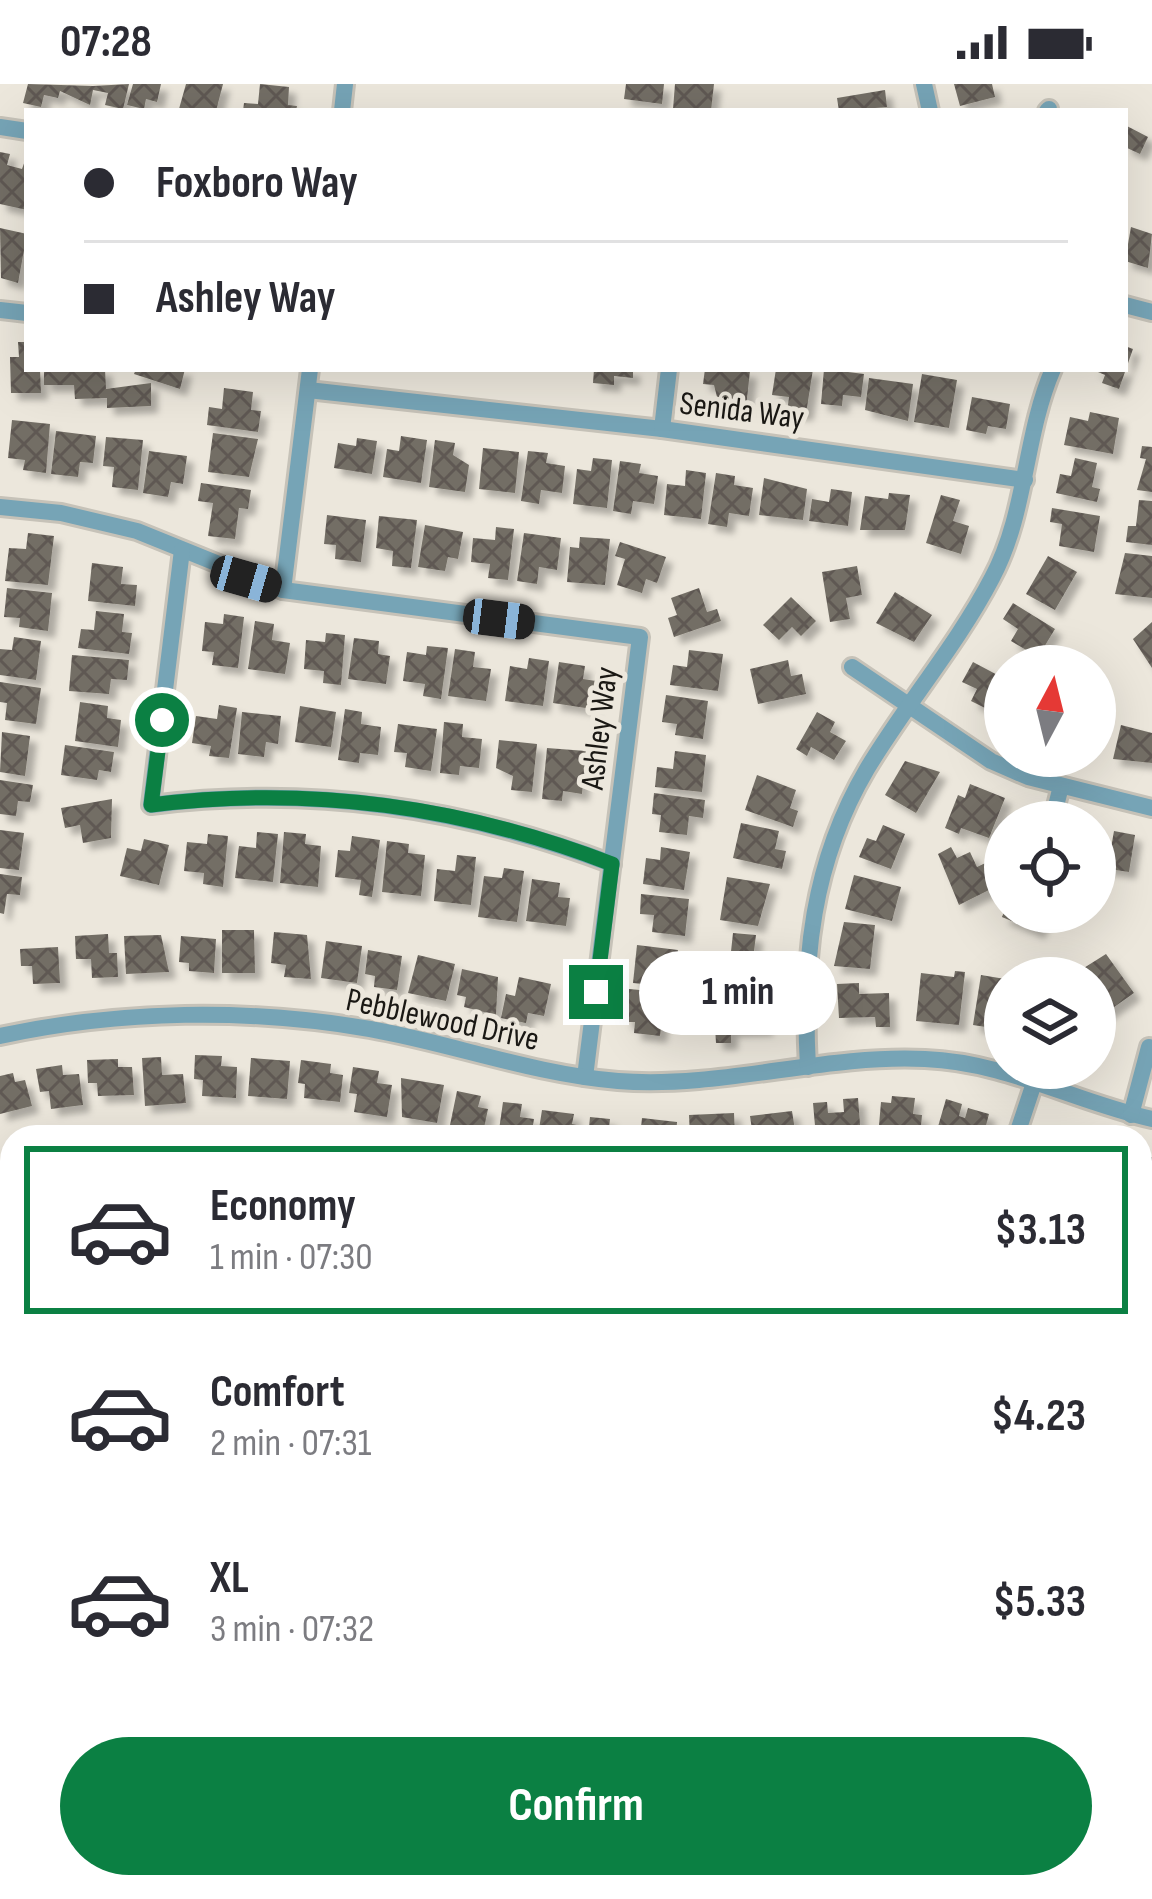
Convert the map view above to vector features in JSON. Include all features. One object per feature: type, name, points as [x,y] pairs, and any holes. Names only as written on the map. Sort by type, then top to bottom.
[{"type":"street","points":[[283,590],[310,372]]},
{"type":"street","points":[[662,429],[669,372]]},
{"type":"street","points":[[808,1067],[805,975],[819,883],[845,810],[991,581],[1009,540],[1052,372]]},
{"type":"street","name":"Senida Way","points":[[308,390],[662,429],[1024,480]]},
{"type":"street","name":"Ashley Way","points":[[0,508],[99,520],[283,590],[640,637],[585,1077]]},
{"type":"street","points":[[182,550],[151,805],[256,796],[376,802],[494,824],[612,864]]},
{"type":"street","points":[[853,667],[991,761],[1061,786],[1152,808]]},
{"type":"street","points":[[1057,801],[1061,786]]},
{"type":"street","name":"Pebblewood Drive","points":[[0,1036],[160,1016],[299,1020],[387,1033],[585,1077],[684,1082],[856,1060],[929,1059],[984,1070]]},
{"type":"street","points":[[1131,1115],[1150,1047]]},
{"type":"street","points":[[1020,1125],[1032,1089]]},
{"type":"street","name":"Pebblewood Drive","points":[[1060,1089],[1152,1119]]},
{"type":"building","points":[[28,84],[129,84],[123,108],[105,105],[108,93],[93,90],[90,105],[60,91],[58,98],[44,95],[41,107],[23,103]]},
{"type":"building","points":[[133,84],[161,84],[157,102],[146,99],[144,108],[127,105]]},
{"type":"building","points":[[186,84],[223,84],[217,108],[179,108]]},
{"type":"building","points":[[260,84],[289,87],[288,105],[297,106],[243,108],[244,103],[258,104]]},
{"type":"building","points":[[626,84],[664,84],[662,104],[624,99]]},
{"type":"building","points":[[675,84],[714,84],[711,108],[673,108]]},
{"type":"building","points":[[954,84],[992,84],[995,97],[960,106]]},
{"type":"building","points":[[885,90],[887,107],[839,108],[837,98]]},
{"type":"building","points":[[1128,127],[1148,137],[1140,154],[1128,148]]},
{"type":"building","points":[[0,152],[10,154],[7,165],[22,169],[24,163],[24,209],[0,204]]},
{"type":"building","points":[[1131,227],[1152,234],[1148,268],[1128,262]]},
{"type":"building","points":[[0,228],[24,233],[18,283],[1,278]]},
{"type":"building","points":[[18,342],[24,342],[24,372],[40,372],[41,393],[11,393],[10,357],[19,357]]},
{"type":"building","points":[[44,372],[105,372],[106,389],[151,383],[151,406],[107,408],[107,398],[75,399],[74,385],[44,385]]},
{"type":"building","points":[[135,372],[184,372],[180,389]]},
{"type":"building","points":[[594,372],[633,372],[633,378],[614,376],[614,385],[593,383]]},
{"type":"building","points":[[705,372],[750,372],[746,408],[719,405],[714,385],[703,384]]},
{"type":"building","points":[[776,372],[813,372],[806,414],[787,412],[789,397],[772,395]]},
{"type":"building","points":[[824,372],[864,374],[861,397],[843,395],[842,406],[821,404]]},
{"type":"building","points":[[1098,372],[1125,372],[1119,389],[1102,383],[1105,375]]},
{"type":"building","points":[[922,374],[957,380],[949,428],[914,422]]},
{"type":"building","points":[[869,378],[913,384],[908,421],[865,410]]},
{"type":"building","points":[[224,388],[253,392],[251,410],[261,411],[258,432],[207,425],[209,407],[222,409]]},
{"type":"building","points":[[972,397],[1010,404],[1006,429],[988,426],[986,434],[966,430]]},
{"type":"building","points":[[1090,412],[1119,418],[1113,454],[1064,445],[1070,417],[1088,421]]},
{"type":"building","points":[[12,420],[50,424],[46,473],[23,470],[25,460],[8,458]]},
{"type":"building","points":[[56,431],[96,436],[93,463],[80,462],[78,477],[51,474]]},
{"type":"building","points":[[213,433],[258,439],[249,477],[208,472]]},
{"type":"building","points":[[401,436],[427,440],[421,483],[383,477],[387,449],[399,451]]},
{"type":"building","points":[[106,437],[143,440],[138,490],[112,487],[114,467],[103,466]]},
{"type":"building","points":[[357,438],[377,441],[372,474],[334,468],[338,443],[356,446]]},
{"type":"building","points":[[435,440],[455,443],[453,455],[469,465],[465,492],[429,487]]},
{"type":"building","points":[[1142,446],[1152,447],[1152,492],[1137,490],[1146,459],[1140,458]]},
{"type":"building","points":[[483,448],[519,452],[515,493],[479,489]]},
{"type":"building","points":[[149,451],[187,456],[183,484],[171,482],[168,497],[143,493]]},
{"type":"building","points":[[528,451],[548,453],[546,463],[565,466],[562,493],[541,490],[539,504],[521,501]]},
{"type":"building","points":[[593,458],[612,460],[607,508],[573,504],[577,469],[591,471]]},
{"type":"building","points":[[1075,458],[1097,463],[1092,487],[1100,489],[1097,502],[1056,493],[1060,474],[1071,476]]},
{"type":"building","points":[[620,461],[641,464],[639,473],[658,476],[654,504],[633,501],[631,514],[613,511]]},
{"type":"building","points":[[686,470],[706,473],[701,519],[664,515],[667,484],[685,486]]},
{"type":"building","points":[[716,473],[735,476],[734,485],[753,488],[749,516],[729,513],[727,527],[708,524]]},
{"type":"building","points":[[764,478],[807,489],[803,520],[759,515]]},
{"type":"building","points":[[201,483],[251,490],[248,509],[239,508],[235,539],[208,536],[213,503],[198,501]]},
{"type":"building","points":[[831,489],[852,492],[848,526],[809,521],[812,499],[829,502]]},
{"type":"building","points":[[889,493],[910,495],[905,530],[860,530],[865,496],[888,499]]},
{"type":"building","points":[[941,495],[960,500],[953,521],[969,526],[961,554],[926,543]]},
{"type":"building","points":[[1139,500],[1152,501],[1152,545],[1126,542],[1128,526],[1136,526]]},
{"type":"building","points":[[1052,508],[1100,516],[1094,552],[1059,546],[1062,524],[1050,522]]},
{"type":"building","points":[[327,515],[366,520],[361,562],[335,559],[336,545],[324,544]]},
{"type":"building","points":[[379,516],[417,520],[411,568],[392,566],[393,551],[376,548]]},
{"type":"building","points":[[425,525],[463,532],[458,559],[448,557],[445,571],[418,567]]},
{"type":"building","points":[[496,527],[514,529],[508,580],[488,578],[490,564],[471,562],[473,538],[495,540]]},
{"type":"building","points":[[28,533],[54,536],[48,585],[5,581],[9,548],[26,549]]},
{"type":"building","points":[[524,533],[561,538],[557,570],[539,567],[537,584],[517,581]]},
{"type":"building","points":[[580,537],[610,539],[605,585],[567,582],[570,547],[579,548]]},
{"type":"building","points":[[620,542],[666,557],[657,583],[646,579],[642,593],[617,585],[625,559],[615,556]]},
{"type":"building","points":[[1125,553],[1152,556],[1152,598],[1115,594]]},
{"type":"building","points":[[1048,556],[1077,572],[1055,610],[1026,594]]},
{"type":"building","points":[[92,563],[123,567],[121,584],[137,585],[135,606],[88,601]]},
{"type":"building","points":[[857,566],[862,595],[846,598],[850,619],[830,622],[822,572]]},
{"type":"building","points":[[7,588],[52,593],[48,631],[19,627],[20,618],[4,617]]},
{"type":"building","points":[[699,588],[707,612],[717,609],[721,621],[674,637],[668,618],[677,615],[671,598]]},
{"type":"building","points":[[895,592],[932,615],[914,642],[876,623]]},
{"type":"building","points":[[791,597],[816,621],[801,636],[792,627],[779,640],[763,625]]},
{"type":"building","points":[[1013,603],[1055,629],[1045,645],[1018,645],[1011,641],[1018,629],[1003,619]]},
{"type":"building","points":[[96,611],[124,614],[122,632],[132,633],[129,654],[78,648],[81,629],[94,630]]},
{"type":"building","points":[[224,614],[244,617],[238,668],[212,665],[214,652],[202,651],[205,622],[223,624]]},
{"type":"building","points":[[255,621],[274,624],[272,640],[290,643],[285,674],[248,669]]},
{"type":"building","points":[[1152,622],[1152,668],[1133,639]]},
{"type":"building","points":[[326,633],[345,635],[341,685],[323,683],[324,671],[304,669],[306,640],[325,642]]},
{"type":"building","points":[[14,637],[41,641],[36,680],[0,675],[0,649],[12,650]]},
{"type":"building","points":[[354,638],[379,641],[378,654],[390,656],[386,684],[348,679]]},
{"type":"building","points":[[427,646],[448,648],[441,699],[423,696],[425,684],[403,681],[407,652],[426,655]]},
{"type":"building","points":[[455,649],[475,652],[473,667],[491,669],[486,701],[448,696]]},
{"type":"building","points":[[689,650],[723,654],[718,691],[670,685],[673,665],[687,667]]},
{"type":"building","points":[[72,655],[129,660],[127,680],[111,679],[109,694],[69,691]]},
{"type":"building","points":[[529,658],[549,661],[543,706],[505,701],[510,666],[527,669]]},
{"type":"building","points":[[788,660],[791,676],[802,674],[806,694],[758,704],[750,669]]},
{"type":"building","points":[[559,662],[585,666],[583,679],[596,681],[592,709],[553,703]]},
{"type":"building","points":[[973,662],[984,668],[984,708],[971,701],[977,689],[962,682]]},
{"type":"building","points":[[0,682],[41,688],[36,724],[5,720],[7,703],[0,702]]},
{"type":"building","points":[[666,695],[708,701],[703,739],[675,735],[677,724],[662,722]]},
{"type":"building","points":[[80,702],[108,706],[107,718],[121,720],[118,747],[75,741]]},
{"type":"building","points":[[219,705],[237,708],[229,758],[209,756],[211,746],[192,743],[196,716],[217,719]]},
{"type":"building","points":[[300,706],[336,712],[331,747],[295,742]]},
{"type":"building","points":[[345,709],[362,712],[361,724],[381,727],[378,755],[360,753],[359,763],[338,760]]},
{"type":"building","points":[[242,712],[281,716],[278,744],[266,742],[264,757],[238,754]]},
{"type":"building","points":[[817,712],[835,722],[830,732],[846,741],[834,760],[811,747],[807,756],[796,749]]},
{"type":"building","points":[[444,722],[463,724],[462,737],[482,739],[479,768],[460,766],[459,775],[440,773]]},
{"type":"building","points":[[398,724],[437,729],[431,771],[405,767],[407,753],[394,752]]},
{"type":"building","points":[[1121,725],[1152,733],[1152,763],[1116,759]]},
{"type":"building","points":[[2,732],[30,736],[25,776],[0,772]]},
{"type":"building","points":[[499,740],[537,744],[532,792],[511,790],[513,776],[496,768]]},
{"type":"building","points":[[65,745],[114,752],[111,772],[99,770],[97,780],[61,775]]},
{"type":"building","points":[[547,748],[586,751],[582,794],[563,791],[562,801],[542,799]]},
{"type":"building","points":[[675,751],[706,755],[702,792],[655,787],[657,767],[673,769]]},
{"type":"building","points":[[905,761],[940,772],[916,813],[885,795]]},
{"type":"building","points":[[757,775],[796,790],[790,808],[798,811],[793,827],[745,810]]},
{"type":"building","points":[[0,780],[33,785],[30,802],[18,801],[16,816],[0,814]]},
{"type":"building","points":[[970,784],[1005,798],[984,801],[984,836],[945,828],[958,795],[965,798]]},
{"type":"building","points":[[654,793],[705,800],[703,818],[689,816],[687,835],[659,832],[661,815],[652,814]]},
{"type":"building","points":[[112,799],[111,838],[83,843],[80,825],[65,828],[61,808]]},
{"type":"building","points":[[741,823],[779,831],[775,849],[786,851],[782,869],[733,858]]},
{"type":"building","points":[[883,825],[905,834],[891,869],[859,857],[867,838],[876,841]]},
{"type":"building","points":[[0,830],[24,833],[19,870],[0,868]]},
{"type":"building","points":[[1116,831],[1135,835],[1129,872],[1116,870]]},
{"type":"building","points":[[257,832],[278,834],[273,882],[235,878],[239,846],[256,848]]},
{"type":"building","points":[[284,832],[306,834],[305,844],[321,846],[318,887],[280,883]]},
{"type":"building","points":[[208,834],[228,836],[223,887],[203,884],[204,873],[184,871],[187,842],[207,844]]},
{"type":"building","points":[[352,836],[380,840],[372,897],[359,895],[361,880],[335,877],[338,850],[350,851]]},
{"type":"building","points":[[144,839],[169,845],[159,885],[120,876],[127,848],[141,851]]},
{"type":"building","points":[[387,841],[409,844],[408,853],[425,855],[421,896],[382,892]]},
{"type":"building","points":[[661,847],[690,852],[684,890],[643,884],[646,858],[660,860]]},
{"type":"building","points":[[951,847],[957,858],[970,852],[977,867],[984,864],[984,892],[959,905],[938,854]]},
{"type":"building","points":[[457,855],[476,857],[471,905],[434,901],[437,869],[455,871]]},
{"type":"building","points":[[504,868],[524,871],[517,922],[478,917],[484,876],[502,878]]},
{"type":"building","points":[[0,874],[22,877],[20,895],[7,894],[4,914],[0,913]]},
{"type":"building","points":[[854,875],[901,887],[892,921],[845,909]]},
{"type":"building","points":[[727,877],[770,884],[758,926],[720,920]]},
{"type":"building","points":[[532,879],[560,883],[558,897],[570,898],[566,926],[526,921]]},
{"type":"building","points":[[641,894],[689,899],[685,936],[652,932],[654,915],[640,914]]},
{"type":"building","points":[[844,922],[875,925],[870,969],[834,966]]},
{"type":"building","points":[[222,930],[254,930],[255,973],[222,973]]},
{"type":"building","points":[[274,932],[307,935],[311,979],[284,977],[286,965],[271,963]]},
{"type":"building","points":[[733,933],[756,935],[754,951],[766,952],[764,973],[729,970]]},
{"type":"building","points":[[108,934],[109,953],[117,953],[118,977],[92,978],[91,959],[76,959],[75,936]]},
{"type":"building","points":[[161,935],[169,972],[126,974],[124,936]]},
{"type":"building","points":[[181,936],[216,939],[214,973],[189,971],[189,963],[179,962]]},
{"type":"building","points":[[326,941],[362,946],[357,983],[321,978]]},
{"type":"building","points":[[637,945],[678,950],[674,987],[633,983]]},
{"type":"building","points":[[58,947],[60,983],[33,984],[32,966],[21,966],[20,949]]},
{"type":"building","points":[[368,950],[402,956],[397,990],[374,987],[375,976],[365,974]]},
{"type":"building","points":[[418,955],[455,964],[446,1001],[408,993]]},
{"type":"building","points":[[1116,968],[1134,993],[1116,1006]]},
{"type":"building","points":[[462,969],[498,977],[496,1015],[464,1007],[466,997],[457,995]]},
{"type":"building","points":[[955,971],[965,972],[959,1025],[916,1021],[921,973],[954,977]]},
{"type":"building","points":[[981,975],[984,976],[984,1027],[973,1025]]},
{"type":"building","points":[[519,977],[551,984],[544,1016],[528,1013],[526,1023],[501,1018],[506,994],[515,996]]},
{"type":"building","points":[[859,983],[859,994],[889,993],[890,1027],[876,1027],[875,1017],[839,1018],[837,984]]},
{"type":"building","points":[[629,989],[651,991],[650,999],[664,1000],[660,1036],[634,1033],[635,1022],[625,1022]]},
{"type":"building","points":[[765,994],[766,1029],[731,1030],[731,1043],[716,1043],[714,1010],[743,1008],[743,995]]},
{"type":"building","points":[[195,1055],[222,1056],[221,1066],[237,1067],[236,1098],[202,1096],[203,1080],[194,1079]]},
{"type":"building","points":[[161,1057],[162,1075],[183,1074],[186,1103],[145,1106],[142,1058]]},
{"type":"building","points":[[251,1058],[290,1061],[287,1099],[248,1096]]},
{"type":"building","points":[[118,1059],[118,1067],[132,1067],[134,1095],[98,1096],[97,1083],[88,1083],[87,1060]]},
{"type":"building","points":[[301,1060],[331,1064],[330,1073],[343,1075],[340,1102],[304,1098],[305,1084],[298,1083]]},
{"type":"building","points":[[62,1065],[63,1075],[79,1074],[83,1105],[51,1109],[49,1091],[40,1092],[36,1069]]},
{"type":"building","points":[[353,1067],[379,1071],[377,1083],[392,1085],[387,1117],[354,1112],[357,1094],[349,1093]]},
{"type":"building","points":[[13,1073],[15,1082],[25,1080],[32,1106],[0,1114],[0,1076]]},
{"type":"building","points":[[401,1078],[444,1085],[437,1123],[402,1117]]},
{"type":"building","points":[[457,1091],[481,1096],[478,1107],[488,1109],[485,1125],[450,1125]]},
{"type":"building","points":[[892,1096],[915,1098],[913,1114],[922,1115],[921,1125],[879,1125],[881,1102],[891,1103]]},
{"type":"building","points":[[858,1098],[860,1125],[815,1125],[813,1103],[827,1102],[828,1113],[844,1112],[843,1099]]},
{"type":"building","points":[[946,1099],[962,1104],[959,1116],[965,1118],[968,1108],[989,1114],[986,1125],[938,1125]]},
{"type":"building","points":[[503,1102],[522,1104],[520,1117],[534,1119],[533,1125],[500,1125]]},
{"type":"building","points":[[542,1110],[574,1114],[572,1124],[577,1125],[540,1125]]},
{"type":"building","points":[[792,1111],[794,1125],[751,1125],[750,1116]]},
{"type":"building","points":[[734,1113],[734,1125],[689,1125],[689,1115]]},
{"type":"building","points":[[590,1117],[610,1119],[609,1125],[589,1125]]},
{"type":"building","points":[[642,1118],[677,1122],[677,1125],[641,1125]]},
{"type":"route","points":[[162,720],[151,805],[256,796],[376,802],[494,824],[612,864],[596,992]]}]
